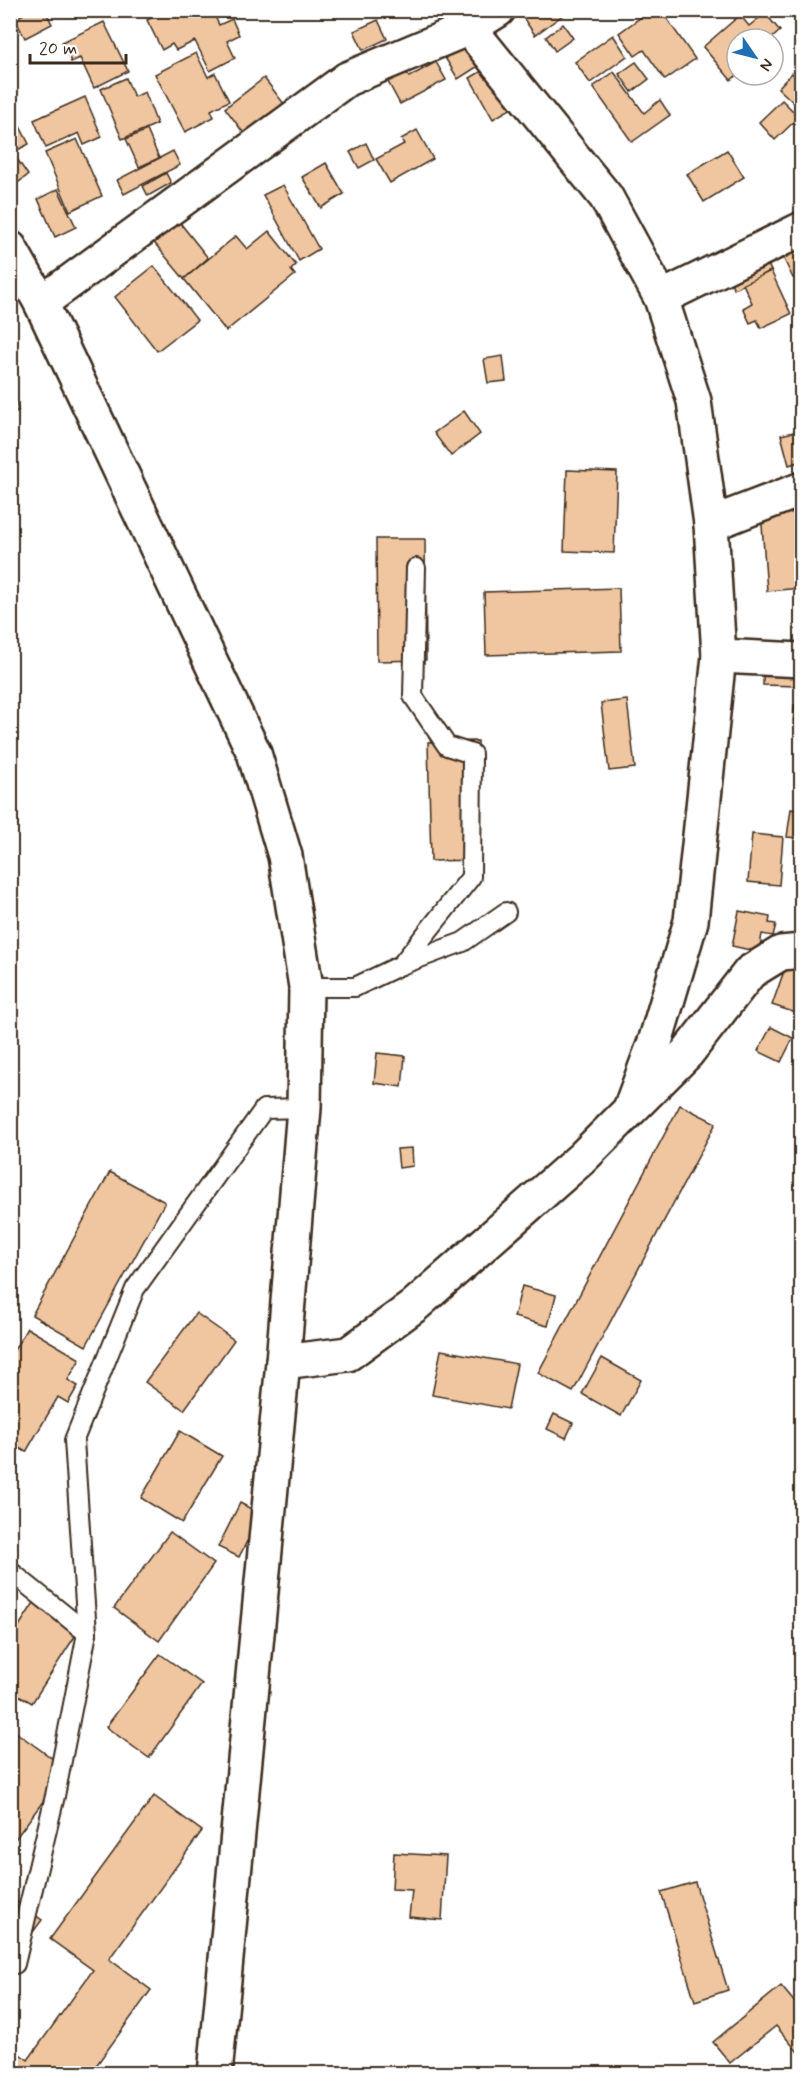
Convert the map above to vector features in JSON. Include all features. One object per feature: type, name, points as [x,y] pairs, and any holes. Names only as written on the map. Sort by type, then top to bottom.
[{"type":"street","points":[[41,303],[347,79],[469,28],[498,10]]},
{"type":"street","points":[[469,28],[606,196],[662,298],[694,401],[711,524],[719,656],[691,921],[656,1039],[630,1109]]},
{"type":"street","points":[[662,298],[801,229]]},
{"type":"street","points":[[10,248],[41,303],[254,753],[285,856],[306,987],[304,1108],[283,1362],[214,2073]]},
{"type":"street","points":[[711,524],[801,489]]},
{"type":"street","points":[[719,656],[801,660]]},
{"type":"street","points":[[283,1362],[348,1353],[414,1306],[582,1158],[687,1053],[750,972],[781,953],[801,951]]},
{"type":"lane","points":[[401,965],[471,877],[472,754],[447,746],[413,696],[416,568]]},
{"type":"lane","points":[[306,987],[355,987],[401,965],[463,942],[506,912]]},
{"type":"lane","points":[[15,1964],[55,1796],[87,1633],[74,1440],[135,1289],[264,1109],[304,1108]]},
{"type":"lane","points":[[10,1571],[87,1633]]},
{"type":"building","points":[[30,10],[45,10],[52,24],[25,38],[15,19]]},
{"type":"building","points":[[65,10],[80,10],[67,16]]},
{"type":"building","points":[[165,10],[212,10],[219,25],[232,19],[239,35],[227,41],[235,58],[210,71],[195,41],[176,50],[172,44],[162,50],[147,20]]},
{"type":"building","points":[[520,10],[570,10],[535,35],[519,12]]},
{"type":"building","points":[[651,10],[661,10],[695,59],[665,80],[644,50],[635,56],[619,33]]},
{"type":"building","points":[[765,13],[777,27],[726,27],[740,15],[749,26]]},
{"type":"building","points":[[378,20],[387,39],[363,50],[354,31]]},
{"type":"building","points":[[104,22],[128,71],[94,88],[80,58],[71,62],[62,42]]},
{"type":"building","points":[[563,24],[573,38],[555,51],[546,37]]},
{"type":"building","points":[[725,28],[725,73],[703,47]]},
{"type":"building","points":[[488,29],[502,51],[458,79],[444,56]]},
{"type":"building","points":[[613,35],[627,56],[590,83],[575,62]]},
{"type":"building","points":[[196,53],[208,77],[215,73],[229,101],[211,110],[214,117],[185,132],[155,74]]},
{"type":"building","points":[[500,60],[524,101],[493,119],[470,78]]},
{"type":"building","points":[[436,62],[446,80],[400,104],[387,80],[405,70],[409,77]]},
{"type":"building","points":[[636,62],[649,79],[632,92],[619,74]]},
{"type":"building","points":[[614,72],[644,113],[660,100],[670,115],[632,142],[593,87]]},
{"type":"building","points":[[792,73],[802,82],[802,93],[793,102],[778,88],[785,87],[785,80]]},
{"type":"building","points":[[126,78],[134,97],[145,92],[157,124],[122,139],[101,89]]},
{"type":"building","points":[[264,78],[285,105],[245,135],[225,108]]},
{"type":"building","points":[[85,97],[102,137],[84,145],[79,133],[46,148],[34,120]]},
{"type":"building","points":[[782,100],[799,117],[775,140],[759,122]]},
{"type":"building","points":[[10,107],[29,144],[10,154]]},
{"type":"building","points":[[147,130],[159,158],[139,167],[126,139]]},
{"type":"building","points":[[417,130],[433,159],[390,183],[376,159],[404,144],[401,139]]},
{"type":"building","points":[[77,139],[102,196],[70,211],[45,153]]},
{"type":"building","points":[[366,143],[374,160],[359,168],[350,152]]},
{"type":"building","points":[[727,150],[744,177],[704,202],[687,174]]},
{"type":"building","points":[[173,151],[180,165],[124,194],[117,180]]},
{"type":"building","points":[[15,156],[28,175],[11,188],[10,159]]},
{"type":"building","points":[[326,163],[344,194],[321,208],[302,177]]},
{"type":"building","points":[[166,173],[171,183],[148,196],[143,186]]},
{"type":"building","points":[[283,185],[319,249],[299,261],[263,195]]},
{"type":"building","points":[[58,189],[76,227],[55,237],[38,199]]},
{"type":"building","points":[[177,219],[208,258],[184,279],[152,240]]},
{"type":"building","points":[[269,231],[296,265],[291,270],[295,275],[226,331],[184,279],[236,236],[247,249]]},
{"type":"building","points":[[777,245],[802,247],[802,274],[793,278]]},
{"type":"building","points":[[762,251],[771,271],[734,289],[724,268]]},
{"type":"building","points":[[154,266],[197,320],[157,351],[115,297]]},
{"type":"building","points":[[771,271],[791,314],[761,328],[757,320],[750,323],[743,308],[752,303],[743,284]]},
{"type":"building","points":[[503,356],[506,381],[488,383],[484,359]]},
{"type":"building","points":[[15,396],[18,411],[10,414],[10,397]]},
{"type":"building","points":[[464,411],[480,434],[451,456],[434,433]]},
{"type":"building","points":[[802,430],[802,471],[799,462],[789,465],[781,435]]},
{"type":"building","points":[[567,470],[617,472],[614,553],[564,551]]},
{"type":"building","points":[[802,502],[802,588],[767,591],[761,512]]},
{"type":"building","points":[[376,539],[425,539],[426,660],[377,661]]},
{"type":"building","points":[[619,588],[621,651],[486,655],[484,592]]},
{"type":"building","points":[[764,642],[799,643],[798,686],[763,685]]},
{"type":"building","points":[[627,700],[635,768],[609,771],[601,703]]},
{"type":"building","points":[[794,705],[802,705],[802,724],[793,724]]},
{"type":"building","points":[[478,741],[480,860],[431,861],[428,742]]},
{"type":"building","points":[[791,809],[802,811],[802,856],[795,855],[798,838],[787,837]]},
{"type":"building","points":[[752,834],[783,837],[779,885],[748,882]]},
{"type":"building","points":[[739,911],[770,917],[769,923],[776,924],[773,936],[762,934],[759,952],[732,946]]},
{"type":"building","points":[[789,957],[802,961],[802,1015],[772,1005]]},
{"type":"building","points":[[771,1027],[793,1038],[781,1062],[758,1051]]},
{"type":"building","points":[[377,1053],[405,1056],[402,1087],[374,1083]]},
{"type":"building","points":[[680,1105],[716,1123],[573,1392],[538,1373]]},
{"type":"building","points":[[412,1148],[413,1166],[399,1168],[397,1149]]},
{"type":"building","points":[[110,1172],[165,1202],[86,1346],[32,1315]]},
{"type":"building","points":[[522,1286],[556,1295],[548,1326],[514,1317]]},
{"type":"building","points":[[196,1313],[234,1340],[184,1410],[145,1382]]},
{"type":"building","points":[[27,1328],[80,1359],[68,1380],[78,1386],[68,1403],[58,1397],[26,1452],[10,1443],[10,1357]]},
{"type":"building","points":[[441,1350],[517,1364],[508,1409],[432,1395]]},
{"type":"building","points":[[602,1358],[641,1380],[621,1416],[582,1394]]},
{"type":"building","points":[[554,1414],[573,1423],[566,1438],[547,1429]]},
{"type":"building","points":[[180,1431],[222,1456],[182,1523],[141,1498]]},
{"type":"building","points":[[240,1503],[261,1514],[239,1557],[218,1547]]},
{"type":"building","points":[[170,1532],[214,1564],[159,1641],[114,1608]]},
{"type":"building","points":[[35,1601],[79,1630],[32,1703],[10,1690],[10,1640]]},
{"type":"building","points":[[160,1654],[202,1684],[149,1758],[106,1727]]},
{"type":"building","points":[[10,1728],[67,1769],[10,1846]]},
{"type":"building","points":[[154,1796],[202,1831],[109,1959],[151,1990],[90,2074],[20,2074],[10,2067],[10,2047],[28,2060],[93,1970],[50,1939]]},
{"type":"building","points":[[394,1853],[446,1856],[442,1920],[409,1917],[412,1890],[392,1889]]},
{"type":"building","points":[[695,1882],[728,1990],[695,2001],[661,1892]]},
{"type":"building","points":[[10,1897],[42,1920],[10,1963]]},
{"type":"building","points":[[781,1986],[802,2011],[802,2057],[776,2026],[730,2063],[713,2042]]}]
